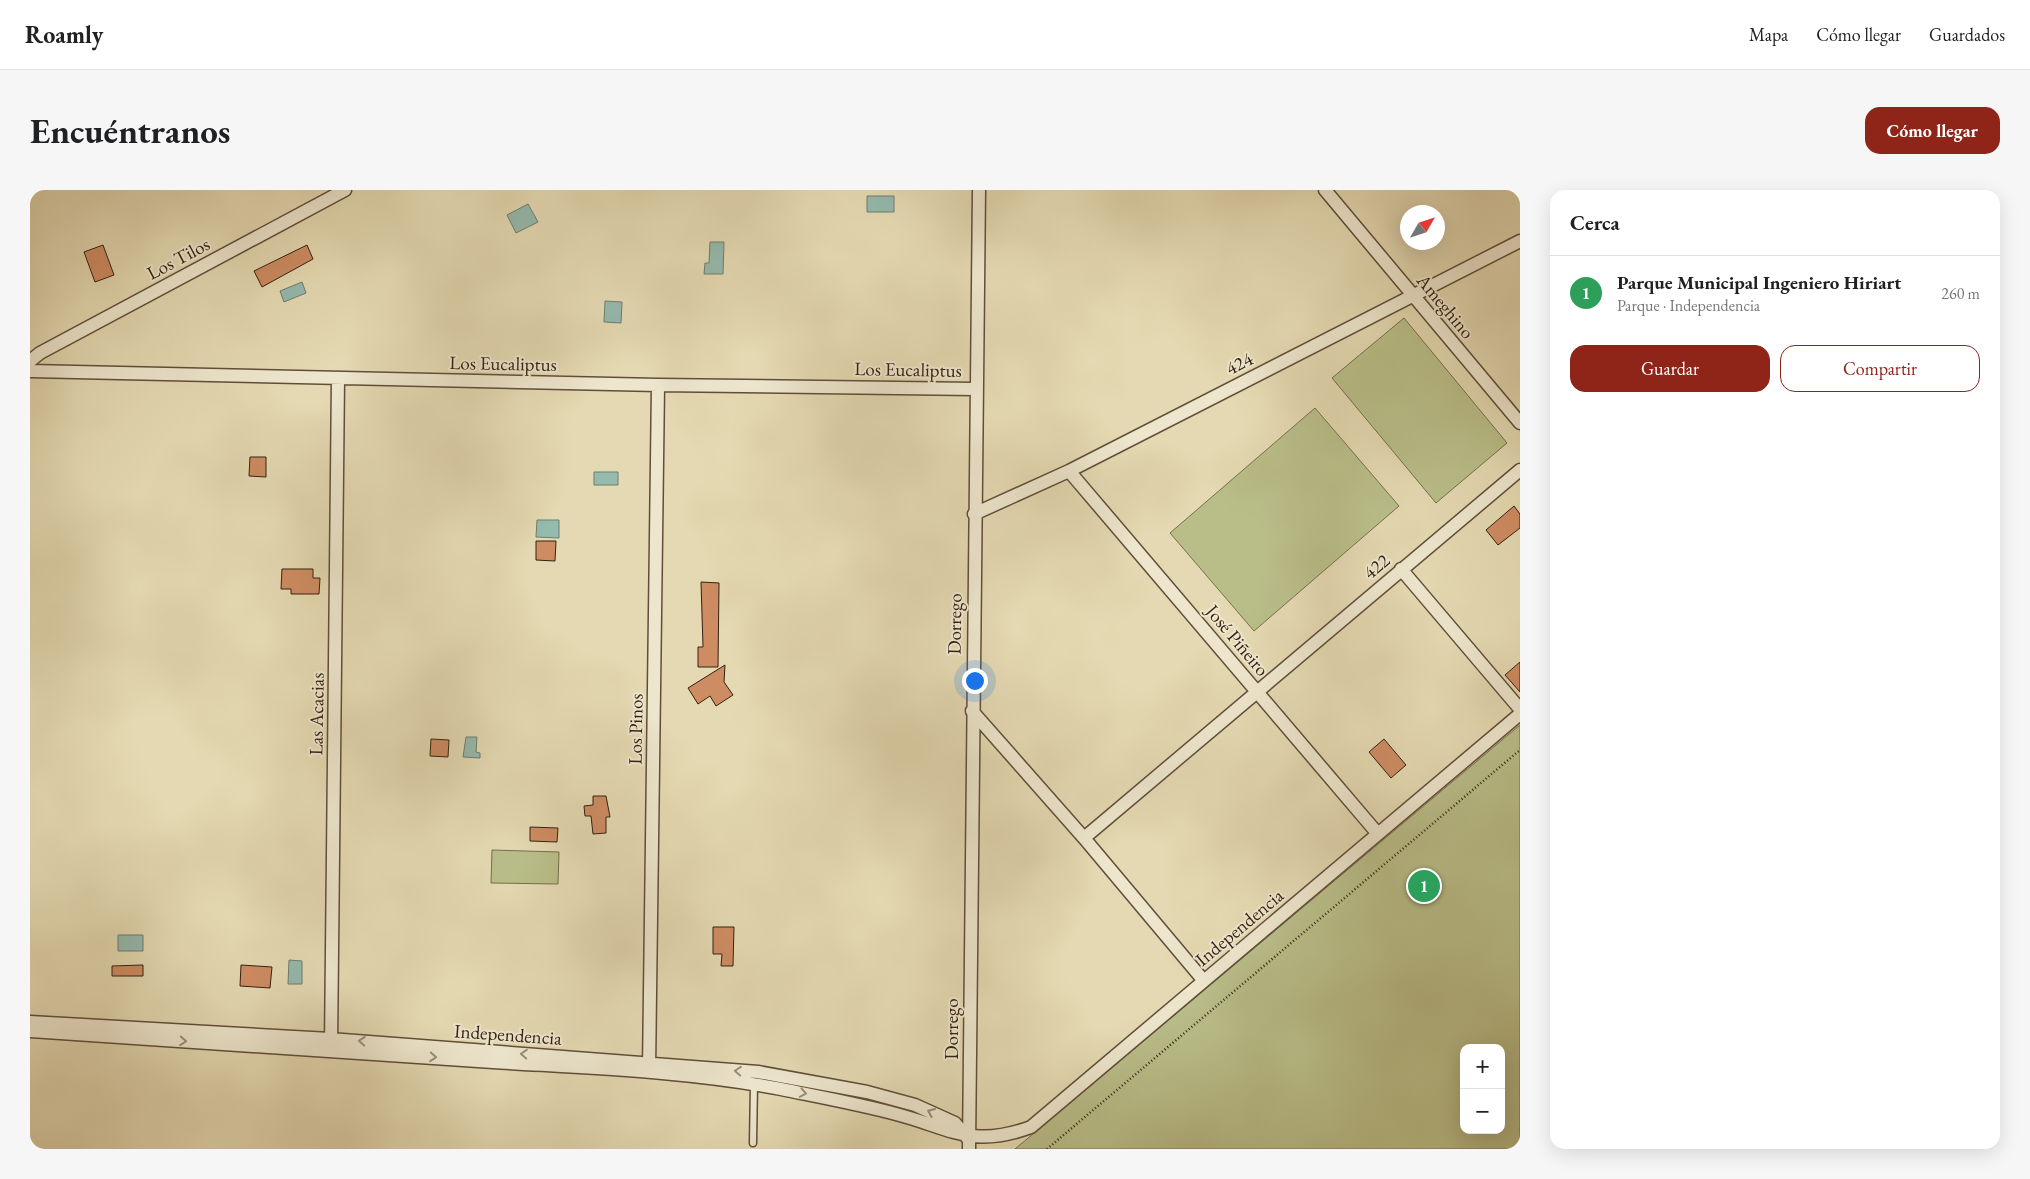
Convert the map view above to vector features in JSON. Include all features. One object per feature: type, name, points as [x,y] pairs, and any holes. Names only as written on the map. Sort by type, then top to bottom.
[{"type":"street","name":"Los Tilos","points":[[30,361],[40,353],[345,190]]},
{"type":"street","name":"Dorrego","points":[[969,1144],[975,389],[979,190]]},
{"type":"street","name":"Ameghino","points":[[1325,190],[1520,423]]},
{"type":"street","name":"424","points":[[974,514],[1069,471],[1520,241]]},
{"type":"street","name":"Los Eucaliptus","points":[[30,371],[658,385],[975,389]]},
{"type":"street","name":"Las Acacias","points":[[331,1045],[338,378]]},
{"type":"street","name":"Los Pinos","points":[[649,1068],[658,385]]},
{"type":"street","name":"422","points":[[1084,838],[1520,470]]},
{"type":"street","name":"José Piñeiro","points":[[1069,471],[1378,834]]},
{"type":"street","points":[[1401,569],[1520,709]]},
{"type":"street","points":[[972,711],[1084,838],[1204,981]]},
{"type":"street","name":"Independencia","points":[[30,1022],[649,1068],[756,1078],[867,1092],[915,1105],[956,1123],[969,1144],[991,1141],[1005,1138],[1031,1127],[1520,714]]},
{"type":"street","name":"Independencia","points":[[30,1031],[331,1045]]},
{"type":"lane","points":[[753,1143],[756,1078]]},
{"type":"path","points":[[1047,1149],[1520,750]]},
{"type":"green space","points":[[1404,318],[1507,443],[1436,503],[1332,378]]},
{"type":"green space","points":[[1315,408],[1399,506],[1254,631],[1170,533]]},
{"type":"green space","points":[[1520,725],[1520,1149],[1015,1149]]},
{"type":"green space","points":[[492,850],[559,852],[558,884],[491,883]]},
{"type":"water","points":[[867,196],[894,196],[894,212],[867,212]]},
{"type":"water","points":[[528,204],[538,222],[516,233],[507,215]]},
{"type":"water","points":[[710,242],[724,242],[723,274],[704,274],[705,263],[709,263]]},
{"type":"water","points":[[302,282],[306,293],[284,302],[280,291]]},
{"type":"water","points":[[605,301],[622,302],[621,323],[604,322]]},
{"type":"water","points":[[594,472],[618,472],[618,485],[594,485]]},
{"type":"water","points":[[537,520],[559,520],[559,538],[536,537]]},
{"type":"water","points":[[466,737],[477,737],[476,752],[480,753],[480,758],[463,757]]},
{"type":"water","points":[[118,935],[143,935],[143,951],[118,951]]},
{"type":"water","points":[[289,960],[302,961],[302,984],[288,984]]},
{"type":"building","points":[[103,245],[114,275],[95,282],[84,252]]},
{"type":"building","points":[[307,245],[313,259],[262,287],[254,271]]},
{"type":"building","points":[[250,457],[266,457],[266,477],[249,476]]},
{"type":"building","points":[[1514,506],[1520,514],[1520,528],[1498,545],[1486,530]]},
{"type":"building","points":[[536,541],[556,541],[555,561],[536,560]]},
{"type":"building","points":[[282,569],[313,569],[313,578],[320,578],[319,594],[291,594],[291,589],[281,589]]},
{"type":"building","points":[[701,582],[719,583],[718,667],[698,667],[698,647],[703,647]]},
{"type":"building","points":[[1520,662],[1520,692],[1505,675]]},
{"type":"building","points":[[725,665],[724,682],[733,695],[716,706],[710,696],[698,704],[688,688]]},
{"type":"building","points":[[431,739],[449,740],[448,757],[430,756]]},
{"type":"building","points":[[1384,739],[1406,765],[1391,778],[1369,752]]},
{"type":"building","points":[[593,796],[606,796],[610,817],[606,817],[606,833],[593,834],[591,816],[585,816],[584,806],[593,805]]},
{"type":"building","points":[[530,827],[558,828],[557,842],[530,841]]},
{"type":"building","points":[[713,927],[734,927],[733,966],[721,966],[722,954],[713,954]]},
{"type":"building","points":[[143,965],[143,976],[112,976],[112,966]]},
{"type":"building","points":[[241,965],[272,967],[270,988],[240,986]]},
{"type":"place","name":"Parque Municipal Ingeniero Hiriart","points":[[1424,886]]}]
